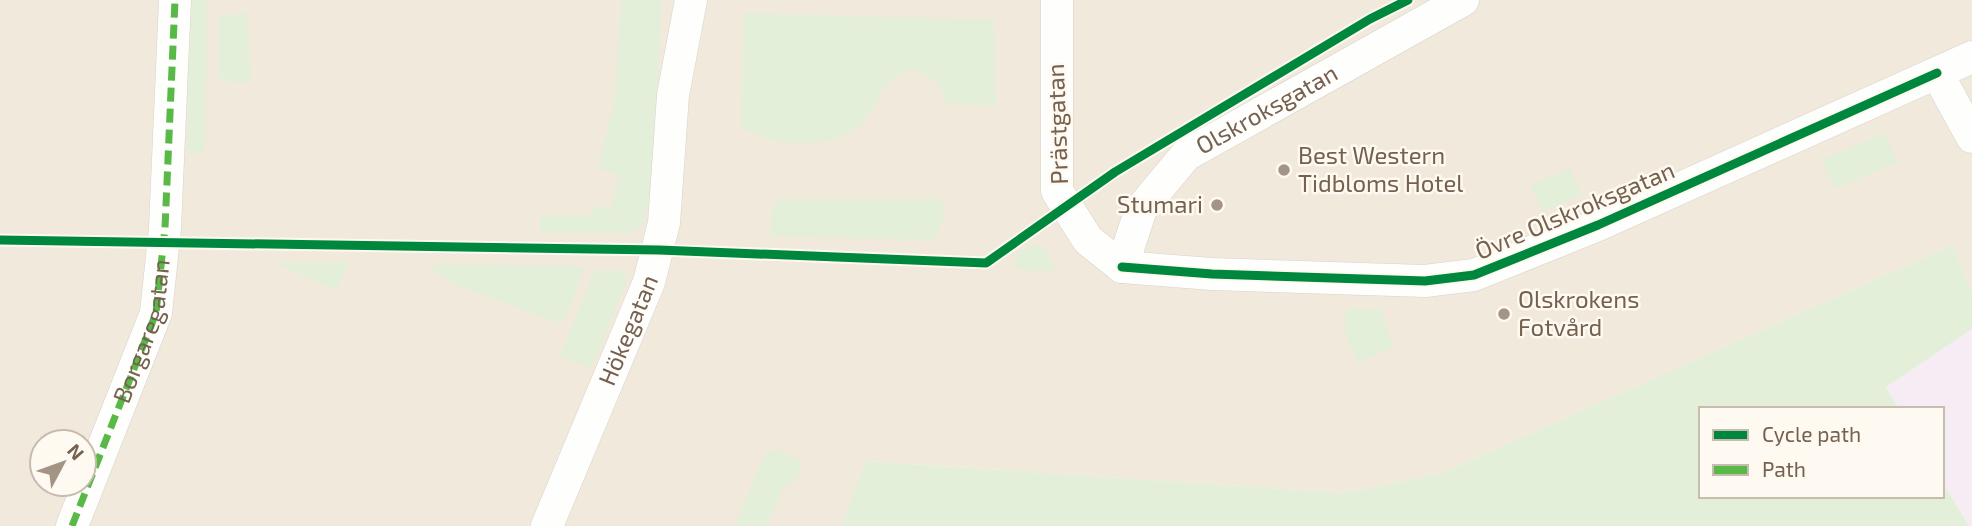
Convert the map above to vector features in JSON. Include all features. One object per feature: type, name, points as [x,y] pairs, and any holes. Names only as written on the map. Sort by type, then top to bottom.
[{"type":"street","name":"Borgaregatan","points":[[72,526],[156,313],[165,235],[175,0]]},
{"type":"street","name":"Hökegatan","points":[[547,526],[649,282],[659,250],[668,188],[673,95],[691,0]]},
{"type":"street","name":"Prästgatan","points":[[1057,0],[1057,191],[1088,240],[1122,267]]},
{"type":"street","name":"Olskroksgatan","points":[[1122,267],[1141,209],[1186,155],[1463,0]]},
{"type":"street","name":"Övre Olskroksgatan","points":[[1122,267],[1212,274],[1425,281],[1474,275],[1598,225],[1972,57]]},
{"type":"street","points":[[1937,73],[1972,136]]},
{"type":"shaded area","points":[[0,0],[1972,0],[1972,294],[1953,245],[1440,474],[1346,493],[867,461],[841,526],[0,526]]},
{"type":"shaded area","points":[[1972,329],[1972,526],[1969,526],[1944,484],[1944,407],[1898,407],[1886,387]]},
{"type":"green space","points":[[187,0],[207,0],[205,146],[202,153],[188,154]]},
{"type":"green space","points":[[622,0],[661,0],[656,161],[644,223],[633,232],[625,233],[540,232],[540,216],[591,216],[593,206],[611,209],[619,175],[598,169],[614,101]]},
{"type":"green space","points":[[247,13],[251,82],[232,83],[219,77],[219,16]]},
{"type":"green space","points":[[744,13],[994,20],[996,106],[946,103],[939,88],[928,76],[922,72],[906,71],[888,84],[866,118],[839,137],[805,143],[755,134],[741,127]]},
{"type":"green space","points":[[1885,133],[1898,162],[1834,189],[1821,160]]},
{"type":"green space","points":[[1570,168],[1582,194],[1542,212],[1530,185]]},
{"type":"green space","points":[[778,199],[941,199],[945,215],[934,240],[770,236],[773,203]]},
{"type":"green space","points":[[1035,244],[1046,251],[1056,270],[1026,271],[1013,265],[1016,254]]},
{"type":"green space","points":[[1953,245],[1972,294],[1972,329],[1886,387],[1898,407],[1699,407],[1699,498],[1944,498],[1944,484],[1969,526],[841,526],[866,461],[1346,493],[1440,474]]},
{"type":"green space","points":[[349,262],[337,290],[277,264],[279,263]]},
{"type":"green space","points":[[433,266],[575,266],[584,269],[567,315],[558,323],[450,282],[434,271]]},
{"type":"green space","points":[[598,270],[624,271],[627,281],[591,368],[560,357],[593,274]]},
{"type":"green space","points":[[1381,308],[1392,343],[1390,349],[1358,362],[1345,333],[1346,309]]},
{"type":"green space","points":[[778,450],[796,457],[801,467],[798,477],[782,489],[767,526],[735,526],[764,455]]},
{"type":"marked path","points":[[72,526],[156,313],[165,228],[175,0]]},
{"type":"cycle path","points":[[0,240],[659,250],[986,263],[1115,172],[1370,19],[1408,0]]},
{"type":"cycle path","points":[[1122,267],[1212,274],[1425,281],[1474,275],[1598,225],[1937,73]]},
{"type":"place","name":"Best Western Tidbloms Hotel","points":[[1284,170]]},
{"type":"place","name":"Stumari","points":[[1217,205]]},
{"type":"place","name":"Olskrokens Fotvård","points":[[1504,314]]}]
